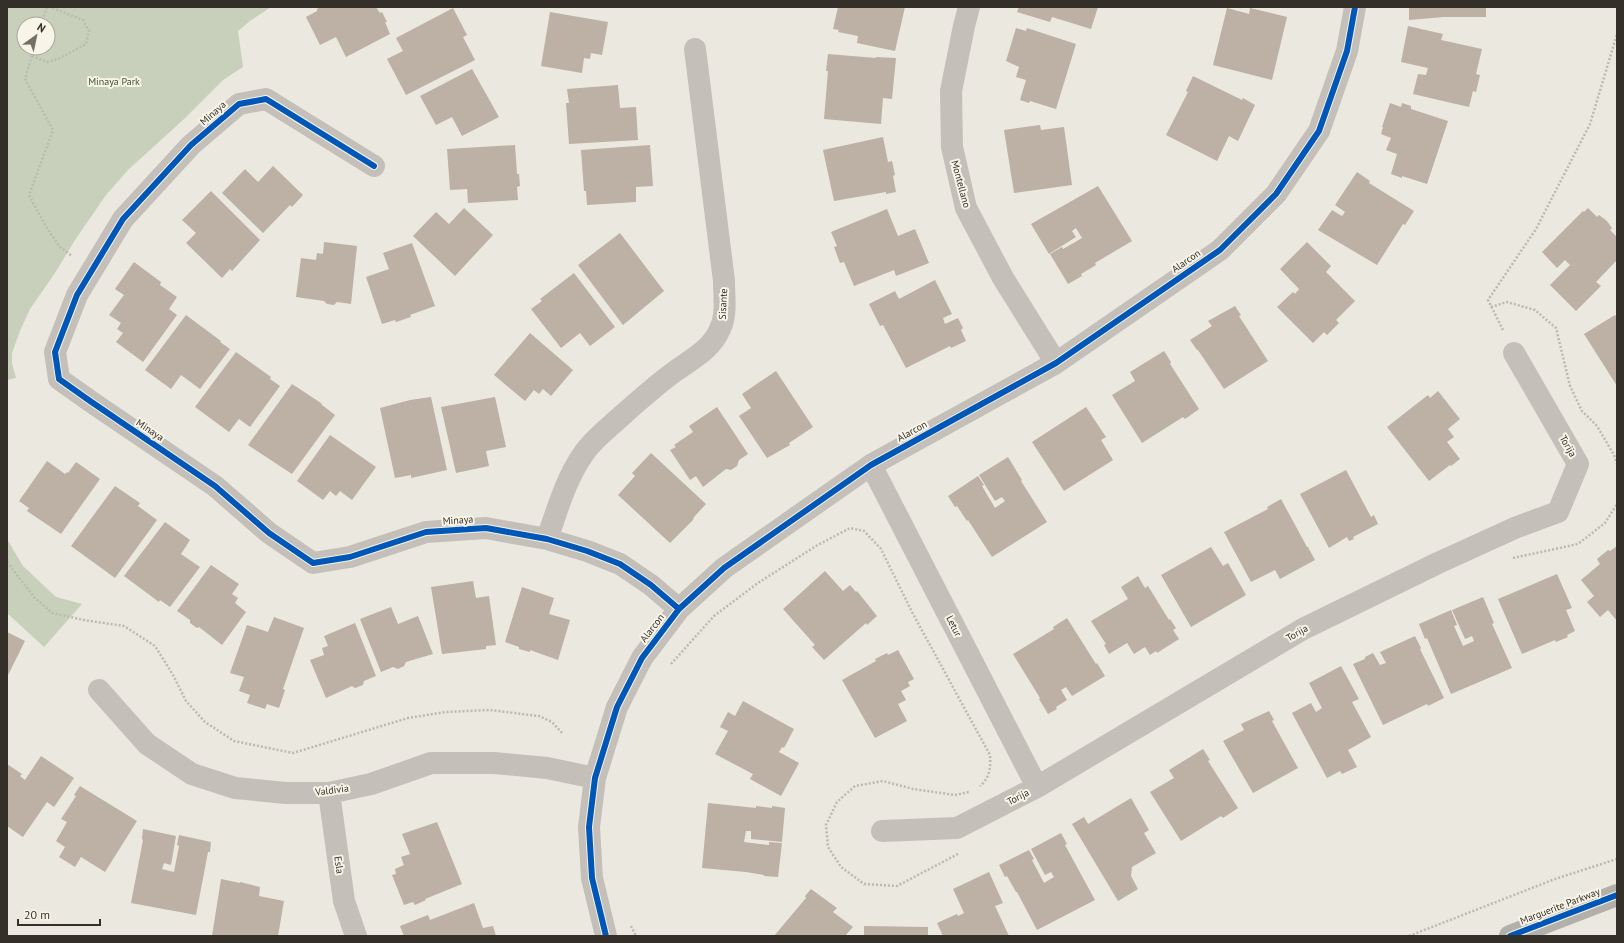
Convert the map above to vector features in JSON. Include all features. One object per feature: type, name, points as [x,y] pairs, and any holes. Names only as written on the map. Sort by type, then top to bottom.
[{"type":"main road","name":"Marguerite Parkway","points":[[1510,936],[1617,896]]},
{"type":"street","name":"Montellano","points":[[969,7],[951,91],[952,147],[966,208],[1003,278],[1056,363]]},
{"type":"street","name":"Alarcon","points":[[606,936],[592,878],[589,827],[595,778],[617,707],[642,658],[679,609],[724,568],[872,465],[1056,363],[1220,250],[1276,194],[1319,131],[1348,51],[1355,7]]},
{"type":"street","name":"Sisante","points":[[547,539],[558,506],[584,453],[638,401],[675,371],[702,353],[713,342],[721,328],[724,308],[724,281],[695,49]]},
{"type":"street","name":"Minaya","points":[[374,166],[266,99],[239,104],[191,145],[123,219],[77,295],[55,352],[59,379],[90,402],[215,486],[270,533],[313,563],[350,557],[426,532],[486,528],[547,539],[587,551],[620,564],[651,585],[679,609]]},
{"type":"street","name":"Torija","points":[[882,831],[957,828],[1037,788],[1303,628],[1466,550],[1517,527],[1558,512],[1578,464],[1514,353]]},
{"type":"street","name":"Letur","points":[[872,465],[1037,788]]},
{"type":"street","name":"Valdivia","points":[[99,690],[147,744],[192,774],[235,788],[286,793],[329,792],[370,784],[431,763],[494,763],[546,768],[595,778]]},
{"type":"street","name":"Esla","points":[[329,792],[344,901],[356,936]]},
{"type":"path","points":[[48,7],[83,20],[89,31],[86,44],[58,59],[46,62],[32,56],[25,79],[53,130],[30,195],[45,226],[59,246],[92,271]]},
{"type":"path","points":[[1514,353],[1488,300],[1536,229],[1590,124],[1617,34]]},
{"type":"path","points":[[1491,307],[1507,302],[1535,310],[1556,328],[1570,386],[1582,411],[1597,426],[1614,455],[1617,464]]},
{"type":"path","points":[[7,562],[34,597],[52,613],[84,620],[124,626],[155,646],[173,675],[186,701],[205,722],[234,741],[294,753],[408,718],[446,712],[490,710],[539,716],[552,722],[562,733]]},
{"type":"path","points":[[1409,936],[1555,879],[1617,859]]},
{"type":"green space","name":"Minaya Park","points":[[7,7],[271,7],[238,31],[243,67],[223,80],[183,120],[128,170],[106,195],[75,240],[55,273],[30,309],[20,331],[12,353],[12,363],[16,378],[7,380]]},
{"type":"green space","points":[[7,539],[23,566],[56,597],[82,604],[44,647],[7,613]]},
{"type":"building","points":[[320,7],[376,7],[380,13],[382,12],[387,22],[385,22],[390,34],[346,57],[336,37],[320,45],[306,17],[317,11]]},
{"type":"building","points":[[838,7],[905,7],[895,51],[857,43],[858,36],[838,32],[839,30],[833,29]]},
{"type":"building","points":[[1019,7],[1098,7],[1091,29],[1052,17],[1050,22],[1017,12]]},
{"type":"building","points":[[1409,7],[1486,7],[1486,17],[1444,17],[1409,20]]},
{"type":"building","points":[[453,8],[467,35],[463,37],[475,60],[406,95],[387,59],[403,51],[396,38]]},
{"type":"building","points":[[1227,8],[1249,14],[1250,8],[1287,17],[1272,80],[1213,65]]},
{"type":"building","points":[[550,12],[608,22],[602,55],[591,53],[590,59],[584,58],[582,73],[541,66]]},
{"type":"building","points":[[1408,26],[1443,34],[1441,40],[1482,49],[1476,74],[1480,75],[1476,92],[1473,91],[1469,107],[1413,94],[1418,74],[1426,75],[1428,68],[1401,62]]},
{"type":"building","points":[[1016,28],[1026,31],[1027,28],[1076,44],[1056,109],[1030,101],[1029,103],[1020,100],[1026,80],[1016,77],[1019,67],[1006,61]]},
{"type":"building","points":[[828,54],[896,58],[892,99],[883,98],[881,124],[824,119]]},
{"type":"building","points":[[472,69],[499,117],[462,136],[452,117],[436,125],[420,96]]},
{"type":"building","points":[[1193,76],[1242,100],[1243,98],[1255,105],[1238,141],[1229,136],[1217,161],[1166,135],[1188,92],[1186,91]]},
{"type":"building","points":[[618,85],[620,108],[636,107],[638,140],[569,144],[566,103],[569,103],[567,89]]},
{"type":"building","points":[[1390,103],[1401,107],[1402,103],[1411,106],[1411,109],[1448,121],[1427,184],[1391,174],[1397,154],[1386,150],[1391,138],[1381,134]]},
{"type":"building","points":[[1040,125],[1041,130],[1064,127],[1072,185],[1014,193],[1004,130]]},
{"type":"building","points":[[883,137],[888,162],[892,161],[896,192],[886,194],[886,192],[834,201],[823,150]]},
{"type":"building","points":[[515,145],[517,174],[519,174],[520,186],[517,187],[518,200],[468,203],[467,189],[450,190],[447,149]]},
{"type":"building","points":[[650,145],[653,186],[636,187],[636,202],[587,205],[586,191],[584,191],[581,150]]},
{"type":"building","points":[[273,166],[303,195],[292,207],[290,205],[263,233],[222,193],[245,169],[258,182]]},
{"type":"building","points":[[1357,172],[1370,181],[1369,183],[1414,211],[1405,225],[1403,224],[1377,265],[1318,230],[1332,210],[1342,216],[1345,212],[1335,205]]},
{"type":"building","points":[[1098,186],[1132,241],[1095,263],[1096,265],[1081,274],[1082,276],[1068,284],[1050,254],[1062,247],[1063,249],[1082,238],[1076,228],[1072,231],[1076,237],[1049,254],[1031,224]]},
{"type":"building","points":[[211,191],[260,240],[232,271],[230,269],[222,278],[186,243],[196,233],[182,220]]},
{"type":"building","points":[[464,208],[493,235],[455,276],[413,236],[436,212],[449,224]]},
{"type":"building","points":[[1588,208],[1597,217],[1599,215],[1607,221],[1612,228],[1610,230],[1617,237],[1617,260],[1596,282],[1601,286],[1576,311],[1550,285],[1570,265],[1565,260],[1557,268],[1542,252],[1583,211],[1584,212]]},
{"type":"building","points":[[887,209],[898,236],[915,229],[929,263],[896,276],[894,270],[854,286],[844,262],[840,263],[834,247],[837,246],[831,232]]},
{"type":"building","points":[[620,233],[664,291],[623,325],[578,265]]},
{"type":"building","points":[[324,242],[357,246],[351,304],[337,302],[334,305],[327,304],[324,301],[296,297],[301,258],[316,260],[317,253],[323,254]]},
{"type":"building","points":[[1307,242],[1331,266],[1326,272],[1355,301],[1336,320],[1339,323],[1327,335],[1324,332],[1313,343],[1277,307],[1293,292],[1295,294],[1299,289],[1280,269]]},
{"type":"building","points":[[412,243],[435,306],[410,315],[411,317],[396,322],[395,320],[382,324],[366,277],[389,269],[383,253]]},
{"type":"building","points":[[134,262],[161,282],[160,285],[177,297],[169,309],[177,315],[143,362],[116,342],[123,333],[117,329],[121,323],[109,315],[124,295],[115,289]]},
{"type":"building","points":[[574,273],[615,327],[590,346],[580,333],[561,348],[531,309],[542,301],[540,299]]},
{"type":"building","points":[[935,280],[952,314],[943,318],[945,324],[958,318],[963,328],[961,330],[966,341],[951,348],[950,346],[906,368],[883,325],[880,326],[869,304],[895,291],[899,299]]},
{"type":"building","points":[[1235,306],[1241,315],[1239,316],[1268,361],[1224,389],[1190,340],[1212,326],[1208,321]]},
{"type":"building","points":[[186,315],[230,349],[200,389],[181,375],[171,389],[145,370]]},
{"type":"building","points":[[1615,315],[1617,318],[1617,386],[1584,334]]},
{"type":"building","points":[[530,333],[573,370],[551,396],[543,389],[539,394],[534,390],[525,401],[494,375]]},
{"type":"building","points":[[1164,351],[1171,362],[1170,364],[1199,409],[1185,419],[1183,417],[1142,443],[1112,395],[1135,381],[1130,372]]},
{"type":"building","points":[[236,352],[271,377],[270,379],[280,386],[250,427],[239,419],[229,432],[195,407]]},
{"type":"building","points":[[776,371],[813,427],[789,443],[790,445],[767,458],[739,416],[751,408],[742,394]]},
{"type":"building","points":[[292,384],[321,403],[335,415],[292,474],[248,445]]},
{"type":"building","points":[[1438,391],[1460,419],[1448,429],[1454,437],[1447,442],[1460,459],[1429,481],[1387,427],[1428,395],[1430,398]]},
{"type":"building","points":[[431,397],[447,470],[411,478],[411,475],[395,478],[380,408],[410,400]]},
{"type":"building","points":[[495,397],[506,447],[486,451],[489,466],[456,473],[441,407]]},
{"type":"building","points":[[717,407],[748,454],[739,460],[737,466],[731,470],[726,469],[703,487],[696,476],[690,480],[670,450],[676,447],[674,445],[693,432],[689,426]]},
{"type":"building","points":[[1086,407],[1106,437],[1101,440],[1113,460],[1064,491],[1032,442]]},
{"type":"building","points":[[330,435],[376,467],[352,500],[340,491],[336,496],[330,491],[323,500],[297,481]]},
{"type":"building","points":[[651,453],[706,504],[693,520],[670,543],[618,495],[635,476],[632,473]]},
{"type":"building","points":[[1008,457],[1022,480],[1021,481],[1047,522],[992,557],[968,520],[967,521],[957,506],[955,507],[948,496],[978,476],[995,508],[1005,501],[1002,497],[995,501],[979,475]]},
{"type":"building","points":[[47,461],[65,474],[67,472],[68,473],[76,462],[100,479],[61,534],[27,511],[29,508],[19,501]]},
{"type":"building","points":[[1346,470],[1371,517],[1374,515],[1378,524],[1353,537],[1354,539],[1349,541],[1347,537],[1329,548],[1300,494]]},
{"type":"building","points":[[115,486],[140,503],[138,506],[157,520],[115,578],[71,546]]},
{"type":"building","points":[[1281,499],[1315,560],[1280,579],[1275,570],[1251,582],[1224,532],[1268,509],[1267,507]]},
{"type":"building","points":[[165,522],[190,540],[181,554],[200,567],[170,607],[160,600],[159,602],[124,576]]},
{"type":"building","points":[[1617,546],[1617,621],[1608,610],[1600,617],[1587,602],[1594,596],[1581,580],[1600,564],[1597,559],[1608,550],[1610,551]]},
{"type":"building","points":[[1211,547],[1223,566],[1228,563],[1246,595],[1191,627],[1161,575]]},
{"type":"building","points":[[211,565],[239,584],[232,594],[238,598],[235,603],[246,612],[222,645],[199,627],[197,628],[190,623],[190,620],[177,611]]},
{"type":"building","points":[[825,571],[843,591],[850,585],[856,592],[857,591],[877,616],[867,625],[866,623],[824,660],[812,647],[815,645],[783,609]]},
{"type":"building","points":[[1557,574],[1572,608],[1566,610],[1575,631],[1567,635],[1568,637],[1556,642],[1555,640],[1522,654],[1498,599]]},
{"type":"building","points":[[1138,576],[1145,588],[1148,586],[1169,620],[1170,619],[1176,628],[1173,630],[1179,639],[1157,653],[1156,651],[1150,655],[1145,647],[1134,654],[1127,643],[1109,654],[1104,645],[1106,644],[1091,621],[1128,599],[1121,587]]},
{"type":"building","points":[[473,581],[476,598],[489,596],[496,645],[486,646],[486,649],[442,654],[431,587]]},
{"type":"building","points":[[522,587],[554,598],[549,614],[570,620],[558,660],[530,650],[530,652],[519,649],[519,647],[505,642]]},
{"type":"building","points":[[1483,597],[1494,623],[1492,624],[1512,668],[1451,694],[1427,638],[1425,639],[1419,624],[1451,610],[1457,625],[1454,626],[1463,646],[1474,641],[1472,636],[1465,639],[1452,610]]},
{"type":"building","points":[[391,607],[398,624],[418,616],[433,654],[406,662],[404,666],[398,669],[393,667],[381,672],[360,619]]},
{"type":"building","points":[[274,617],[304,628],[283,689],[285,690],[279,708],[267,704],[265,709],[247,703],[250,695],[239,691],[244,677],[230,673],[247,625],[268,632]]},
{"type":"building","points":[[1067,618],[1105,676],[1072,696],[1066,687],[1061,690],[1067,700],[1056,707],[1057,709],[1048,714],[1013,654],[1054,629],[1053,627]]},
{"type":"building","points":[[355,623],[376,676],[364,681],[363,685],[355,688],[352,686],[326,698],[310,660],[324,655],[322,648],[328,646],[324,636]]},
{"type":"building","points":[[7,632],[25,641],[7,677]]},
{"type":"building","points":[[1415,636],[1444,698],[1428,706],[1427,704],[1383,725],[1353,664],[1365,659],[1365,657],[1373,653],[1380,665],[1386,663],[1380,652]]},
{"type":"building","points":[[898,650],[914,679],[908,682],[910,686],[901,691],[906,700],[898,704],[907,721],[875,738],[842,680],[876,661],[875,659],[887,653],[888,655]]},
{"type":"building","points":[[1341,666],[1359,699],[1352,702],[1371,737],[1348,750],[1357,767],[1342,774],[1340,771],[1327,778],[1292,713],[1311,703],[1316,712],[1322,708],[1309,683]]},
{"type":"building","points":[[743,701],[794,729],[784,748],[782,747],[779,752],[799,763],[781,796],[750,779],[753,774],[715,754],[728,731],[720,727],[728,712],[735,716]]},
{"type":"building","points":[[1269,711],[1274,720],[1272,721],[1298,768],[1253,793],[1223,741],[1244,730],[1241,724]]},
{"type":"building","points":[[1203,749],[1210,760],[1208,761],[1238,808],[1223,818],[1221,816],[1181,841],[1150,792],[1174,778],[1169,770]]},
{"type":"building","points":[[41,756],[74,778],[54,807],[47,802],[23,837],[7,826],[7,764],[22,774],[20,776],[25,780]]},
{"type":"building","points":[[80,786],[137,821],[105,872],[81,857],[75,867],[59,857],[65,847],[56,841],[67,822],[61,819],[76,796],[74,795]]},
{"type":"building","points":[[1131,798],[1149,830],[1144,833],[1156,853],[1132,867],[1131,876],[1138,889],[1118,901],[1072,824],[1084,817],[1088,824]]},
{"type":"building","points":[[708,803],[756,808],[756,806],[772,808],[772,806],[785,808],[782,842],[751,839],[751,831],[746,831],[744,842],[769,845],[769,842],[782,843],[778,877],[746,872],[702,868]]},
{"type":"building","points":[[437,822],[462,884],[425,899],[426,900],[415,905],[413,902],[404,905],[392,875],[396,874],[395,869],[404,865],[401,857],[410,854],[402,834]]},
{"type":"building","points":[[143,829],[176,836],[171,865],[164,863],[162,869],[174,872],[179,846],[177,845],[179,835],[211,842],[196,915],[131,903],[143,840]]},
{"type":"building","points":[[1061,833],[1067,844],[1065,845],[1095,900],[1037,930],[1017,892],[1007,876],[1005,877],[999,865],[1029,850],[1034,859],[1032,860],[1044,883],[1054,877],[1051,872],[1045,875],[1031,849]]},
{"type":"building","points":[[989,872],[1003,903],[995,906],[1009,936],[943,936],[937,923],[957,914],[958,916],[964,913],[953,889]]},
{"type":"building","points":[[221,879],[260,887],[259,896],[284,901],[278,936],[212,936]]},
{"type":"building","points":[[811,889],[837,908],[833,912],[853,927],[845,936],[774,936],[806,898],[805,896]]},
{"type":"building","points":[[474,903],[483,928],[493,926],[496,936],[404,936],[400,926],[428,915],[430,920]]},
{"type":"building","points":[[864,926],[928,927],[928,936],[864,936]]},
{"type":"cycle path","points":[[606,936],[592,878],[589,827],[595,778],[617,707],[642,658],[679,609],[724,568],[871,465],[1056,363],[1220,250],[1276,194],[1319,131],[1347,51],[1355,7]]},
{"type":"cycle path","points":[[374,166],[266,99],[239,104],[191,145],[123,219],[77,295],[55,352],[59,379],[215,486],[269,533],[313,563],[350,557],[426,532],[486,528],[547,539],[587,551],[620,564],[651,585],[679,609]]},
{"type":"cycle path","points":[[1510,936],[1617,895]]}]
